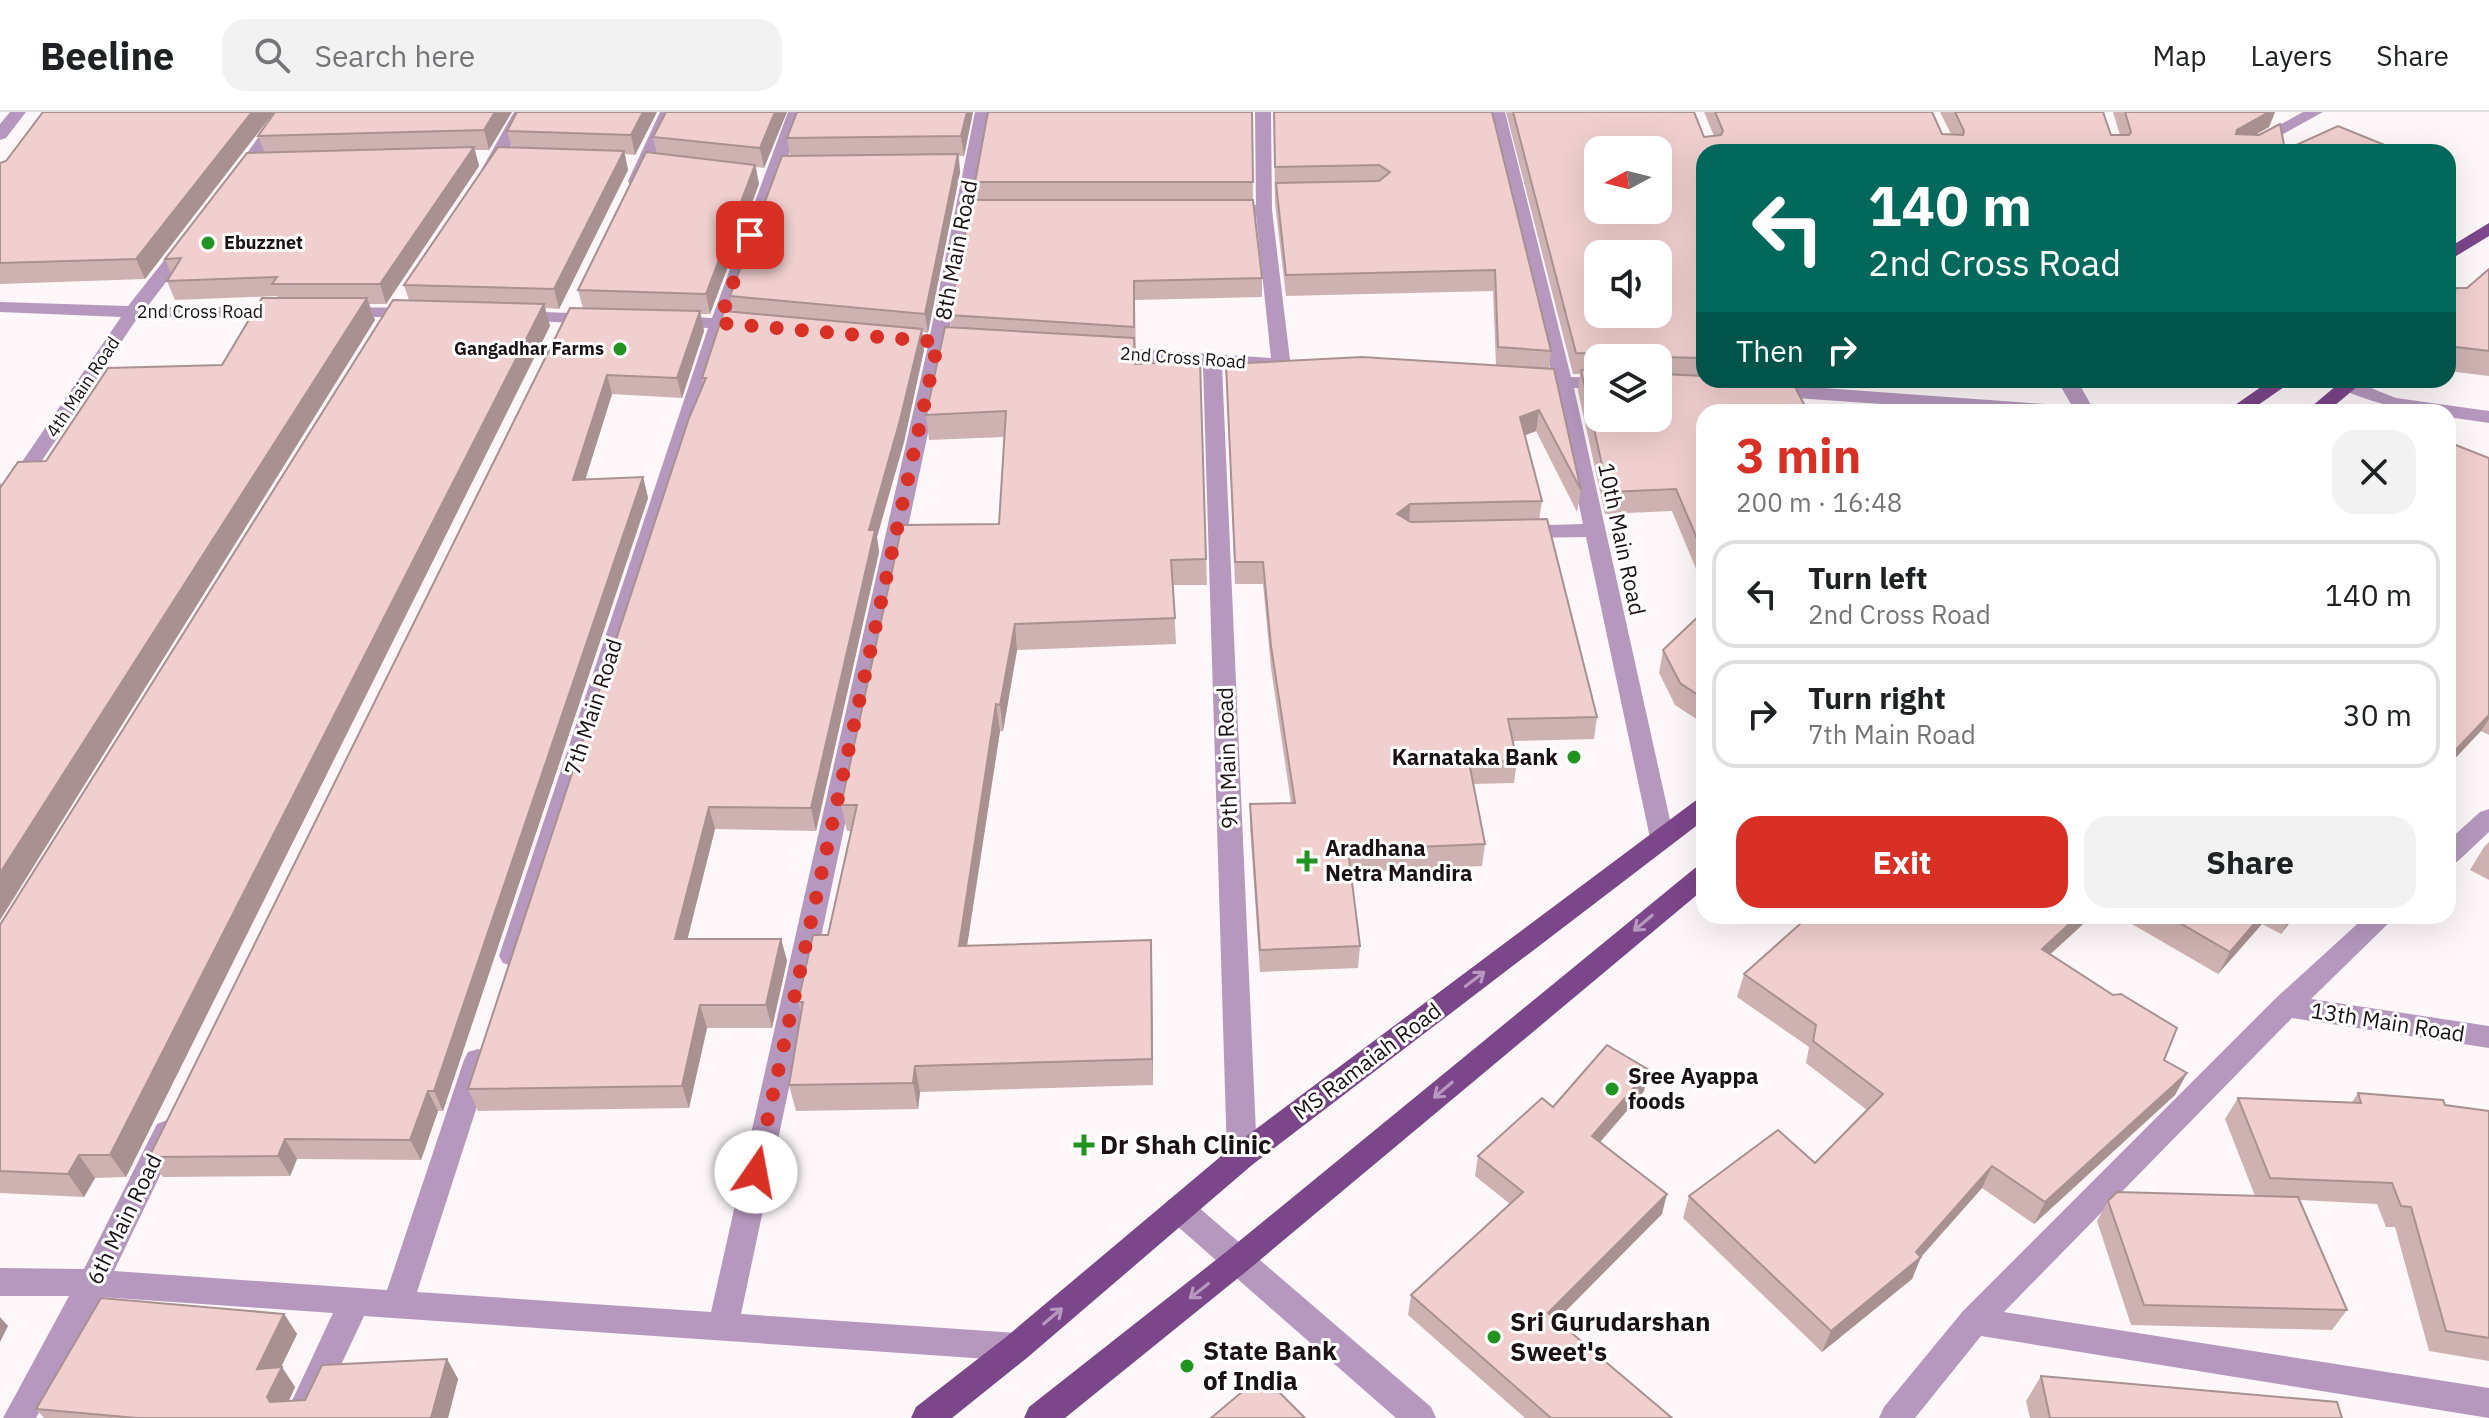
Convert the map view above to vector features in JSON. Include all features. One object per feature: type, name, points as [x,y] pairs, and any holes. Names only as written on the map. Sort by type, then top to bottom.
[{"type":"main road","points":[[2456,251],[2489,228]]},
{"type":"main road","points":[[2247,404],[2272,388]]},
{"type":"main road","points":[[2323,404],[2339,388]]},
{"type":"main road","name":"MS Ramaiah Road","points":[[927,1418],[1017,1347],[1242,1156],[1696,813]]},
{"type":"main road","points":[[1040,1418],[1237,1261],[1696,882]]},
{"type":"street","points":[[0,135],[18,112]]},
{"type":"street","points":[[229,189],[256,164],[284,112]]},
{"type":"street","points":[[471,196],[497,158],[522,112]]},
{"type":"street","points":[[624,205],[668,112]]},
{"type":"street","name":"7th Main Road","points":[[507,972],[719,323],[796,112]]},
{"type":"street","name":"8th Main Road","points":[[723,1326],[938,342],[973,210],[965,164],[983,112]]},
{"type":"street","points":[[1201,210],[1268,200],[1263,112]]},
{"type":"street","name":"10th Main Road","points":[[1497,112],[1563,383],[1662,838]]},
{"type":"street","points":[[2254,144],[2315,112]]},
{"type":"street","name":"2nd Cross Road","points":[[1090,352],[1289,364],[1268,200]]},
{"type":"street","name":"4th Main Road","points":[[0,509],[133,312],[200,226]]},
{"type":"street","points":[[376,339],[410,286]]},
{"type":"street","points":[[554,346],[582,290]]},
{"type":"street","name":"2nd Cross Road","points":[[0,307],[133,312],[441,314]]},
{"type":"street","points":[[488,315],[613,319]]},
{"type":"street","points":[[658,321],[766,327]]},
{"type":"street","points":[[875,337],[999,346]]},
{"type":"street","name":"9th Main Road","points":[[1212,360],[1242,1156]]},
{"type":"street","points":[[1500,379],[1584,384]]},
{"type":"street","points":[[1746,389],[1765,388]]},
{"type":"street","points":[[1823,388],[1993,404]]},
{"type":"street","points":[[2358,388],[2399,404]]},
{"type":"street","points":[[2456,412],[2489,417]]},
{"type":"street","points":[[1502,532],[1595,530]]},
{"type":"street","points":[[2456,849],[2489,818]]},
{"type":"street","points":[[1895,1418],[1974,1321],[2286,1006],[2374,924]]},
{"type":"street","name":"13th Main Road","points":[[2286,1006],[2489,1037]]},
{"type":"street","points":[[398,1304],[487,1033]]},
{"type":"street","name":"6th Main Road","points":[[19,1418],[93,1283],[177,1112]]},
{"type":"street","points":[[1179,1209],[1420,1418]]},
{"type":"street","points":[[0,1282],[93,1283],[1017,1347]]},
{"type":"street","points":[[300,1418],[355,1301]]},
{"type":"street","points":[[1974,1321],[2489,1403]]},
{"type":"building","points":[[43,112],[252,112],[136,259],[0,263],[0,163],[6,161]]},
{"type":"building","points":[[275,112],[495,112],[484,130],[258,136]]},
{"type":"building","points":[[517,112],[643,112],[631,135],[507,131]]},
{"type":"building","points":[[666,112],[775,112],[760,148],[653,137]]},
{"type":"building","points":[[797,112],[967,112],[961,136],[787,138]]},
{"type":"building","points":[[988,112],[1252,112],[1253,182],[975,182]]},
{"type":"building","points":[[1274,112],[1492,112],[1551,351],[1498,347],[1495,270],[1286,275],[1276,183],[1379,181],[1390,172],[1379,165],[1275,167]]},
{"type":"building","points":[[1513,112],[1694,112],[1704,137],[1721,135],[1723,131],[1715,112],[1932,112],[1942,134],[1963,135],[1955,112],[2103,112],[2111,135],[2129,135],[2131,132],[2125,112],[2269,112],[2237,130],[2236,134],[2259,135],[2280,124],[2284,144],[1696,144],[1696,358],[1672,357],[1672,344],[1584,344],[1584,353],[1576,353]]},
{"type":"building","points":[[2338,126],[2382,144],[2298,144]]},
{"type":"building","points":[[474,147],[380,284],[272,284],[277,277],[167,281],[181,258],[165,259],[247,153]]},
{"type":"building","points":[[498,147],[624,151],[554,289],[404,285]]},
{"type":"building","points":[[646,152],[755,165],[706,294],[578,290]]},
{"type":"building","points":[[958,154],[925,314],[730,296],[782,156]]},
{"type":"building","points":[[972,200],[1253,200],[1262,278],[1134,281],[1134,327],[949,315]]},
{"type":"building","points":[[2489,269],[2489,351],[2456,347],[2456,289],[2467,288]]},
{"type":"building","points":[[262,298],[367,298],[0,873],[0,488],[18,462],[46,461],[108,368],[222,365]]},
{"type":"building","points":[[393,300],[544,304],[110,1155],[79,1155],[68,1174],[0,1171],[0,925]]},
{"type":"building","points":[[570,308],[700,311],[677,378],[607,375],[573,480],[643,477],[434,1091],[428,1091],[410,1140],[285,1139],[278,1156],[149,1157]]},
{"type":"building","points":[[724,311],[922,329],[869,530],[875,530],[811,808],[709,807],[675,939],[781,939],[766,1005],[700,1005],[682,1086],[468,1089],[689,418],[706,378],[702,378]]},
{"type":"building","points":[[945,327],[1134,338],[1135,364],[1200,361],[1206,559],[1171,560],[1175,618],[1015,624],[1000,705],[996,704],[959,946],[1151,940],[1152,1059],[915,1066],[913,1083],[789,1085],[803,1002],[798,1002],[813,935],[828,935],[857,805],[841,805],[902,525],[999,524],[1006,411],[926,415]]},
{"type":"building","points":[[1362,357],[1554,369],[1581,490],[1539,410],[1520,417],[1542,501],[1410,504],[1397,514],[1411,522],[1547,519],[1597,717],[1508,719],[1517,761],[1469,762],[1485,844],[1348,850],[1360,946],[1260,950],[1250,804],[1295,803],[1271,646],[1263,562],[1235,562],[1226,364]]},
{"type":"building","points":[[1672,374],[1696,376],[1696,388],[1796,388],[1804,404],[1696,404],[1696,536],[1676,489],[1608,492],[1595,432],[1672,432]]},
{"type":"building","points":[[2456,445],[2489,458],[2489,715],[2456,750]]},
{"type":"building","points":[[1696,619],[1696,694],[1680,683],[1663,650]]},
{"type":"building","points":[[1800,924],[2069,924],[2042,949],[2113,995],[2121,994],[2177,1028],[2164,1060],[2187,1073],[2045,1202],[1992,1166],[1916,1252],[1921,1257],[1831,1331],[1689,1196],[1778,1130],[1815,1163],[1883,1094],[1813,1041],[1816,1025],[1744,974]]},
{"type":"building","points":[[2182,924],[2254,924],[2230,952]]},
{"type":"building","points":[[1607,1045],[1649,1070],[1592,1136],[1667,1194],[1548,1313],[1672,1418],[1551,1418],[1411,1295],[1523,1192],[1478,1156],[1542,1098],[1553,1107]]},
{"type":"building","points":[[2358,1093],[2443,1100],[2445,1105],[2489,1111],[2489,1338],[2446,1331],[2411,1207],[2401,1206],[2392,1183],[2270,1178],[2238,1098],[2361,1103]]},
{"type":"building","points":[[2117,1192],[2298,1197],[2347,1310],[2144,1305],[2108,1201]]},
{"type":"building","points":[[101,1298],[284,1314],[257,1369],[282,1367],[267,1397],[270,1402],[305,1400],[322,1365],[447,1359],[431,1418],[137,1418],[36,1409]]},
{"type":"building","points":[[1262,1375],[1305,1418],[1211,1418]]},
{"type":"building","points":[[2041,1376],[2337,1402],[2342,1418],[2050,1418]]},
{"type":"place","name":"Ebuzznet","points":[[208,243]]},
{"type":"place","name":"Gangadhar Farms","points":[[620,349]]},
{"type":"place","name":"Karnataka Bank","points":[[1574,757]]},
{"type":"place","name":"Aradhana Netra Mandira","points":[[1307,861]]},
{"type":"place","name":"Sree Ayappa foods","points":[[1612,1089]]},
{"type":"place","name":"Dr Shah Clinic","points":[[1084,1145]]},
{"type":"place","name":"Sri Gurudarshan Sweet's","points":[[1494,1337]]},
{"type":"place","name":"State Bank of India","points":[[1187,1366]]},
{"type":"route","points":[[750,235],[719,323],[938,342],[756,1172]]}]
